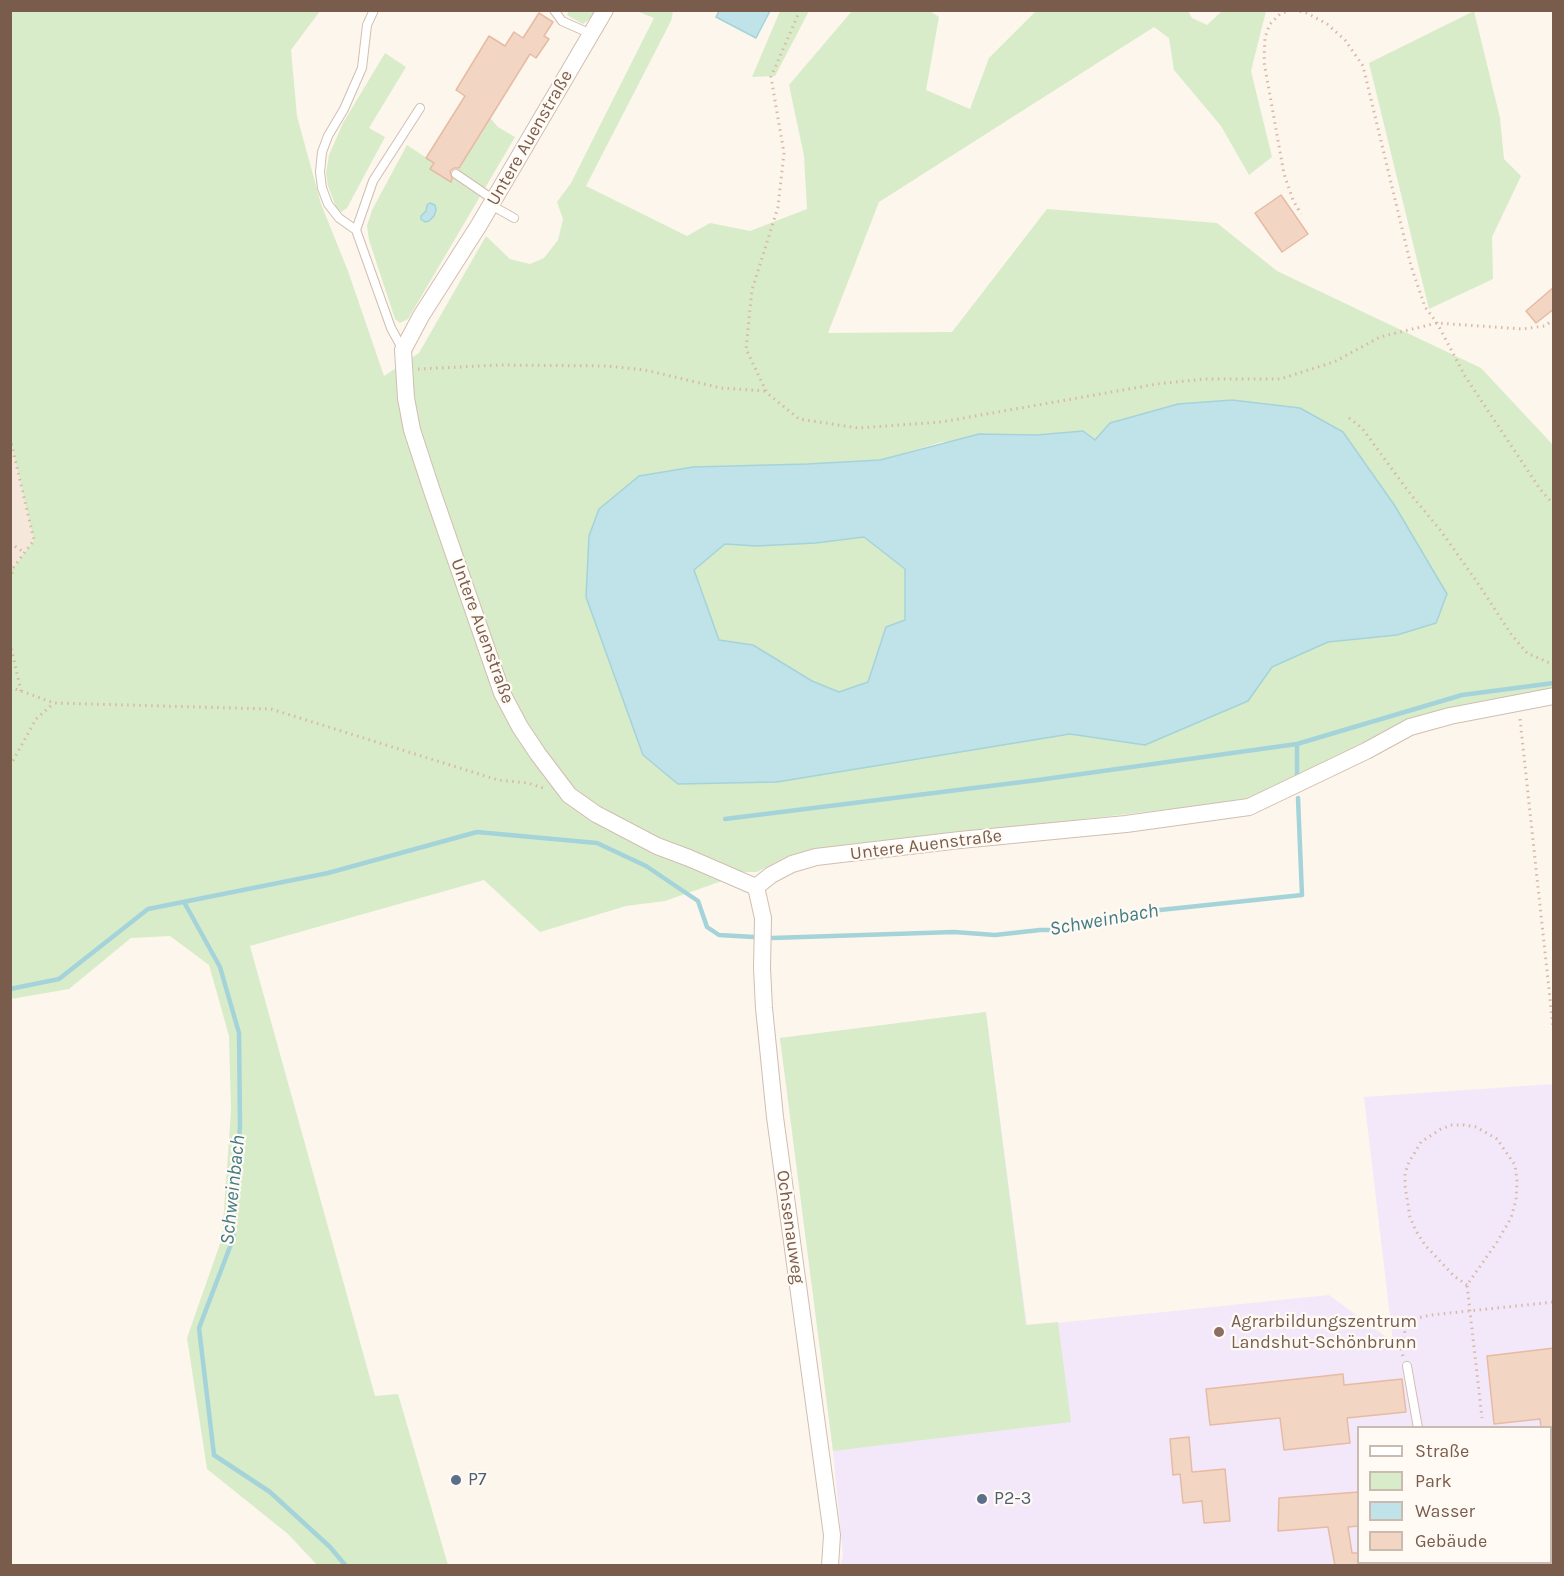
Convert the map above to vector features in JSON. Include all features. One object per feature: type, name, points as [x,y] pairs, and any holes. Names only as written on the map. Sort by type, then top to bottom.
[{"type":"street","name":"Untere Auenstraße","points":[[605,10],[493,202],[421,316],[403,350],[406,399],[412,430],[502,693],[520,727],[569,795],[596,814],[636,836],[756,887],[771,875],[792,864],[816,857],[1126,824],[1249,807],[1366,752],[1410,727],[1450,716],[1554,696]]},
{"type":"street","name":"Ochsenauweg","points":[[756,887],[763,918],[764,1008],[775,1117],[832,1535],[830,1566]]},
{"type":"lane","points":[[374,10],[367,25],[362,68],[344,110],[328,136],[322,152],[320,172],[322,188],[328,204],[339,218],[356,230],[391,328],[403,350]]},
{"type":"lane","points":[[554,10],[562,21],[591,34]]},
{"type":"lane","points":[[356,230],[373,182],[420,108]]},
{"type":"lane","points":[[456,174],[514,218]]},
{"type":"lane","points":[[1407,1366],[1418,1426]]},
{"type":"path","points":[[800,10],[771,77],[784,153],[777,207],[752,290],[746,349],[766,391],[799,419],[858,428],[941,422],[1168,383],[1204,379],[1280,379],[1334,362],[1380,337],[1437,323],[1522,329],[1545,326],[1554,318]]},
{"type":"path","points":[[1301,214],[1293,200],[1284,174],[1264,62],[1265,37],[1270,24],[1280,14],[1292,10],[1307,13],[1328,24],[1345,40],[1363,66],[1412,266],[1425,307],[1437,323],[1465,376],[1540,489],[1554,506]]},
{"type":"path","points":[[404,370],[500,365],[607,366],[645,370],[721,388],[766,391]]},
{"type":"path","points":[[1349,418],[1362,428],[1408,491],[1441,531],[1521,647],[1527,653],[1554,665]]},
{"type":"path","points":[[10,438],[34,540],[13,568],[10,582]]},
{"type":"path","points":[[10,543],[25,553]]},
{"type":"path","points":[[10,643],[21,691]]},
{"type":"path","points":[[10,687],[54,703],[271,709],[498,780],[528,783],[569,795]]},
{"type":"path","points":[[10,766],[36,719],[54,703]]},
{"type":"path","points":[[1518,703],[1554,1036]]},
{"type":"path","points":[[1467,1285],[1454,1276],[1425,1245],[1416,1231],[1410,1217],[1405,1186],[1409,1162],[1421,1142],[1452,1125],[1476,1127],[1497,1139],[1515,1165],[1517,1181],[1516,1200],[1511,1218],[1467,1285],[1482,1418]]},
{"type":"path","points":[[1407,1366],[1401,1350],[1406,1326],[1413,1319],[1470,1310],[1554,1302]]},
{"type":"shaded area","points":[[10,438],[34,540],[13,568],[10,567]]},
{"type":"shaded area","points":[[986,1012],[1027,1326],[1329,1295],[1393,1342],[1364,1097],[1553,1084],[1553,1565],[840,1565],[843,1556],[833,1451],[780,1038]]},
{"type":"green space","points":[[11,11],[320,11],[291,50],[297,116],[321,204],[348,271],[384,376],[419,353],[486,236],[510,259],[530,264],[544,258],[558,240],[563,219],[557,202],[571,183],[654,18],[637,11],[673,11],[671,21],[586,186],[687,236],[710,223],[750,231],[807,209],[804,156],[789,85],[852,11],[930,11],[939,17],[926,90],[970,109],[989,58],[1036,11],[1188,11],[1192,18],[1207,25],[1222,11],[1266,11],[1251,71],[1272,157],[1249,175],[1221,126],[1174,70],[1169,38],[1154,27],[879,202],[828,333],[952,332],[1047,209],[1217,223],[1277,271],[1481,368],[1553,445],[1553,692],[1459,708],[1403,721],[1307,773],[1248,800],[790,855],[757,872],[740,872],[722,881],[665,901],[626,906],[540,932],[484,880],[250,946],[375,1396],[398,1394],[448,1565],[317,1565],[288,1534],[207,1469],[187,1338],[222,1238],[231,1111],[229,1036],[209,965],[170,936],[131,938],[69,989],[11,999],[10,567],[13,568],[34,540],[10,438]],"holes":[[[1232,400],[1300,408],[1343,432],[1395,506],[1397,635],[1328,641],[1272,667],[1247,701],[1145,745],[1070,734],[777,782],[678,784],[599,509],[807,464],[880,460],[942,442],[1083,431],[1095,440],[1110,423],[1178,404]]]},
{"type":"green space","points":[[569,11],[600,11],[583,24],[567,15]]},
{"type":"green space","points":[[780,11],[809,11],[775,76],[752,77]]},
{"type":"green space","points":[[1474,11],[1500,118],[1504,159],[1521,176],[1492,237],[1493,279],[1429,309],[1369,63]]},
{"type":"green space","points":[[385,53],[406,67],[369,128],[385,137],[347,208],[341,212],[336,207],[328,186],[326,173],[329,155],[343,123]]},
{"type":"green space","points":[[490,118],[498,127],[515,137],[408,319],[400,323],[395,319],[369,240],[367,226],[372,210],[407,145],[434,163],[430,169],[451,181]]},
{"type":"green space","points":[[864,537],[905,569],[905,620],[877,657],[868,682],[839,692],[812,681],[753,645],[719,640],[694,570],[725,544],[756,546],[816,543]]},
{"type":"green space","points":[[986,1012],[1026,1325],[1058,1322],[1071,1422],[833,1451],[780,1038]]},
{"type":"water","points":[[719,10],[770,11],[756,38],[716,17]]},
{"type":"water","points":[[430,203],[435,205],[436,210],[434,216],[425,222],[421,216]]},
{"type":"water","points":[[1232,400],[1300,408],[1343,432],[1395,506],[1447,594],[1436,623],[1397,635],[1328,642],[1272,667],[1248,701],[1145,745],[1070,734],[777,782],[678,784],[643,755],[586,597],[589,536],[599,509],[639,476],[693,467],[880,460],[979,434],[1036,435],[1083,431],[1095,440],[1110,423],[1178,404]],"holes":[[[864,537],[905,569],[905,620],[886,627],[868,682],[839,692],[812,681],[753,645],[719,640],[694,570],[725,544],[756,546],[816,543]]]},
{"type":"building","points":[[539,13],[553,22],[544,36],[549,39],[536,58],[530,54],[459,168],[450,171],[451,182],[430,169],[434,163],[426,158],[465,96],[456,90],[489,36],[505,46],[514,32],[523,38]]},
{"type":"building","points":[[1281,195],[1308,234],[1282,252],[1255,213]]},
{"type":"building","points":[[1554,287],[1554,309],[1536,323],[1526,311]]},
{"type":"building","points":[[1554,1348],[1554,1428],[1541,1426],[1540,1419],[1494,1424],[1487,1356]]},
{"type":"building","points":[[1343,1374],[1344,1385],[1402,1379],[1406,1412],[1347,1418],[1350,1443],[1284,1450],[1280,1418],[1210,1425],[1206,1389]]},
{"type":"building","points":[[1189,1437],[1192,1472],[1225,1469],[1230,1521],[1204,1523],[1202,1501],[1183,1503],[1180,1474],[1173,1475],[1170,1439]]},
{"type":"building","points":[[1357,1492],[1357,1526],[1348,1527],[1352,1553],[1357,1553],[1359,1566],[1335,1566],[1328,1527],[1278,1531],[1279,1498]]},
{"type":"waterway","name":"Schweinbach","points":[[725,819],[1038,780],[1297,744],[1462,695],[1554,683]]},
{"type":"waterway","name":"Schweinbach","points":[[1297,744],[1297,777]]},
{"type":"waterway","name":"Schweinbach","points":[[772,938],[954,932],[995,935],[1040,930],[1072,930],[1122,914],[1302,895],[1298,798]]},
{"type":"waterway","name":"Schweinbach","points":[[10,989],[59,979],[148,909],[328,873],[477,832],[597,843],[646,866],[698,901],[707,927],[719,935],[754,937]]},
{"type":"waterway","name":"Schweinbach","points":[[184,902],[220,967],[239,1033],[240,1124],[233,1239],[199,1328],[214,1455],[270,1492],[330,1547],[346,1566]]},
{"type":"place","name":"Agrarbildungszentrum Landshut-Schönbrunn","points":[[1219,1332]]},
{"type":"place","name":"P7","points":[[456,1480]]},
{"type":"place","name":"P2-3","points":[[982,1499]]}]
